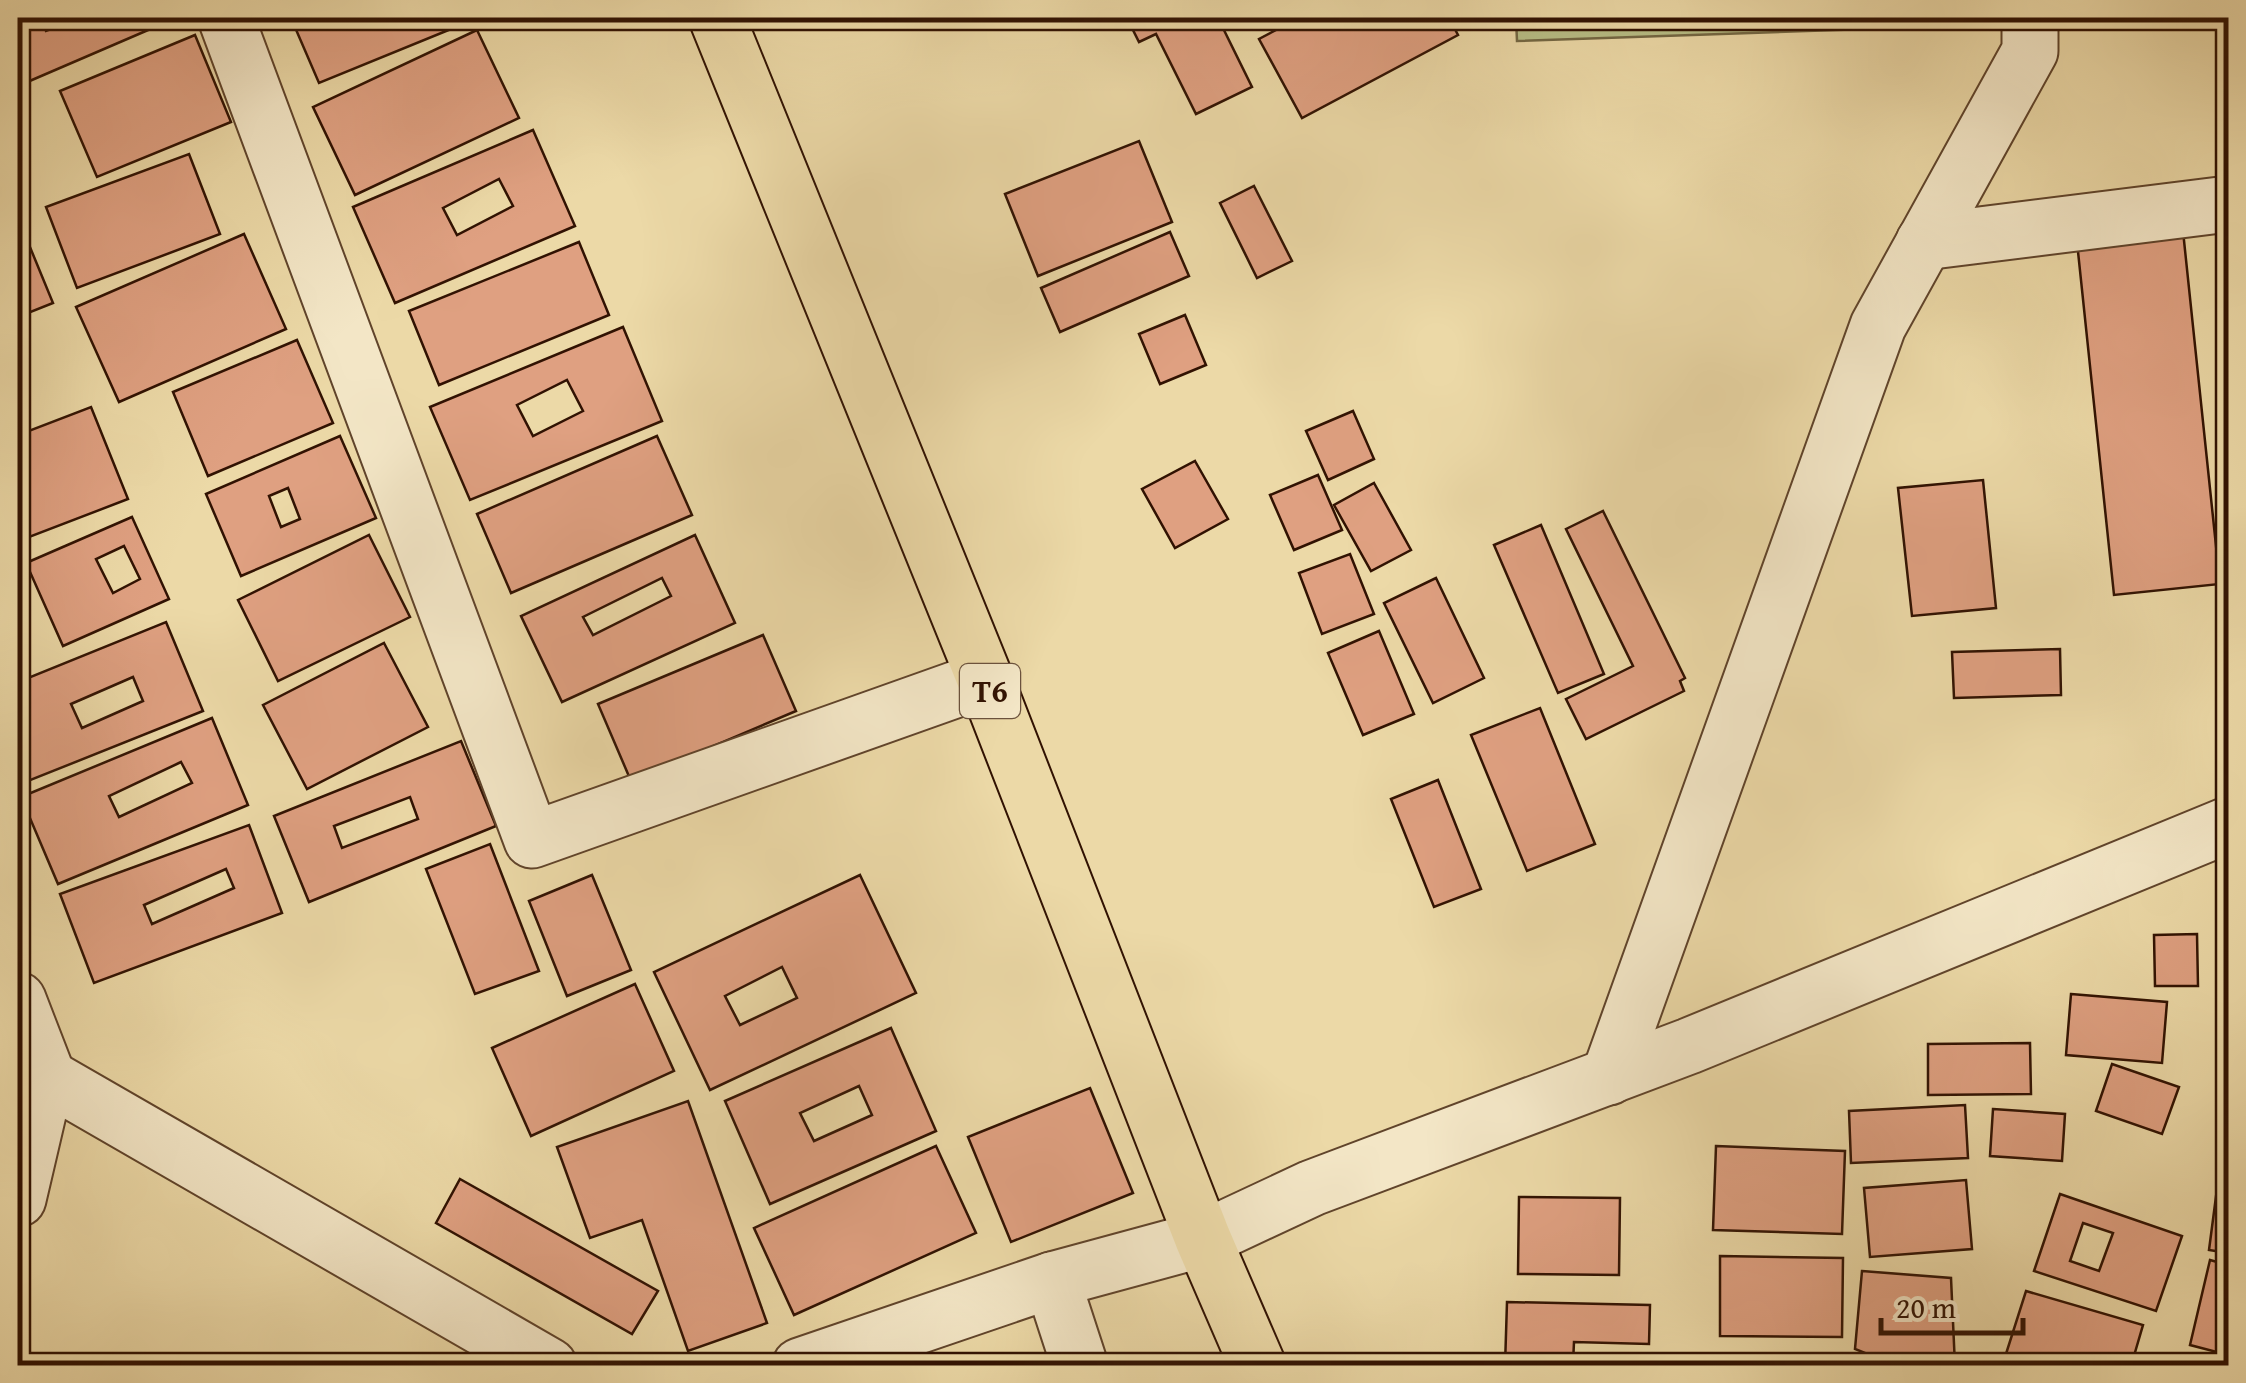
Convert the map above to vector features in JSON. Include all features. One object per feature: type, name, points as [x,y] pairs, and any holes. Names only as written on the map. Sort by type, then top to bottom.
[{"type":"highway","name":"T6","points":[[716,18],[985,679],[1203,1239],[1258,1366]]},
{"type":"street","points":[[226,18],[532,840],[985,679]]},
{"type":"street","points":[[1608,1077],[1878,326],[2030,51],[2030,18]]},
{"type":"street","points":[[1924,242],[2228,204]]},
{"type":"street","points":[[800,1366],[1052,1280],[1203,1239],[1312,1188],[1608,1077],[2228,826]]},
{"type":"street","points":[[18,1000],[32,1068],[18,1200]]},
{"type":"street","points":[[32,1068],[549,1366]]},
{"type":"street","points":[[1052,1280],[1080,1366]]},
{"type":"green space","points":[[1516,18],[2012,18],[2012,24],[1517,41]]},
{"type":"building","points":[[18,18],[41,18],[46,31],[81,18],[176,18],[18,86]]},
{"type":"building","points":[[291,18],[354,18],[357,24],[374,18],[478,18],[319,83]]},
{"type":"building","points":[[1127,18],[1218,18],[1252,87],[1196,114],[1156,34],[1139,42]]},
{"type":"building","points":[[1291,18],[1449,18],[1458,35],[1302,118],[1259,39],[1293,21]]},
{"type":"building","points":[[477,30],[519,118],[355,195],[313,107]]},
{"type":"building","points":[[195,35],[231,122],[97,177],[60,91]]},
{"type":"building","points":[[533,130],[575,226],[395,303],[353,207]],"holes":[[[499,179],[513,206],[457,235],[443,208]]]},
{"type":"building","points":[[1139,141],[1172,222],[1038,276],[1005,194]]},
{"type":"building","points":[[189,154],[220,234],[77,288],[46,207]]},
{"type":"building","points":[[1254,186],[1292,261],[1257,278],[1220,203]]},
{"type":"building","points":[[18,218],[53,303],[18,317]]},
{"type":"building","points":[[2183,231],[2220,584],[2114,595],[2077,242]]},
{"type":"building","points":[[1170,232],[1189,276],[1060,332],[1041,288]]},
{"type":"building","points":[[244,234],[286,329],[119,402],[76,307]]},
{"type":"building","points":[[579,242],[609,315],[439,385],[409,311]]},
{"type":"building","points":[[1185,315],[1206,365],[1160,384],[1139,334]]},
{"type":"building","points":[[623,327],[662,421],[470,500],[430,407]],"holes":[[[567,380],[583,411],[533,436],[517,405]]]},
{"type":"building","points":[[297,340],[333,423],[208,476],[173,392]]},
{"type":"building","points":[[91,407],[128,499],[24,539],[18,523],[18,435]]},
{"type":"building","points":[[1353,411],[1374,459],[1328,480],[1306,431]]},
{"type":"building","points":[[340,436],[376,518],[241,576],[206,494]],"holes":[[[288,488],[300,519],[281,527],[269,496]]]},
{"type":"building","points":[[657,436],[692,515],[511,593],[477,514]]},
{"type":"building","points":[[1195,461],[1228,519],[1175,548],[1142,489]]},
{"type":"building","points":[[1318,475],[1342,530],[1294,550],[1270,495]]},
{"type":"building","points":[[1983,480],[1996,608],[1912,616],[1898,488]]},
{"type":"building","points":[[1374,483],[1411,550],[1371,571],[1334,505]]},
{"type":"building","points":[[1603,511],[1685,678],[1680,681],[1684,691],[1586,739],[1566,699],[1633,666],[1566,529]]},
{"type":"building","points":[[132,517],[169,599],[63,646],[26,563]],"holes":[[[124,546],[140,579],[113,593],[96,559]]]},
{"type":"building","points":[[1541,525],[1604,674],[1558,693],[1494,545]]},
{"type":"building","points":[[369,535],[410,617],[278,681],[238,600]]},
{"type":"building","points":[[695,535],[735,623],[562,702],[521,616]],"holes":[[[662,578],[671,596],[593,635],[583,617]]]},
{"type":"building","points":[[1350,554],[1374,614],[1322,634],[1299,573]]},
{"type":"building","points":[[1436,578],[1484,678],[1433,703],[1384,603]]},
{"type":"building","points":[[166,622],[203,711],[23,783],[18,771],[18,682]],"holes":[[[133,677],[143,701],[82,728],[71,704]]]},
{"type":"building","points":[[1379,631],[1414,714],[1363,735],[1328,653]]},
{"type":"building","points":[[763,635],[796,711],[631,781],[598,704]]},
{"type":"building","points":[[384,643],[428,727],[307,789],[263,705]]},
{"type":"building","points":[[2060,649],[2061,695],[1954,698],[1952,652]]},
{"type":"building","points":[[1540,708],[1595,844],[1527,871],[1471,735]]},
{"type":"building","points":[[212,718],[248,805],[58,884],[21,797]],"holes":[[[181,762],[192,783],[119,817],[109,796]]]},
{"type":"building","points":[[461,741],[496,826],[309,902],[274,816]],"holes":[[[410,797],[418,819],[342,848],[334,826]]]},
{"type":"building","points":[[1438,780],[1481,889],[1434,907],[1391,799]]},
{"type":"building","points":[[249,825],[282,913],[94,983],[60,894]],"holes":[[[226,869],[234,888],[152,924],[144,905]]]},
{"type":"building","points":[[490,844],[539,971],[475,994],[426,869]]},
{"type":"building","points":[[592,875],[631,970],[567,996],[529,901]]},
{"type":"building","points":[[860,875],[916,993],[710,1090],[654,972]],"holes":[[[782,967],[797,998],[740,1025],[725,996]]]},
{"type":"building","points":[[2197,934],[2198,986],[2155,986],[2154,935]]},
{"type":"building","points":[[635,984],[674,1071],[531,1136],[492,1048]]},
{"type":"building","points":[[2071,994],[2167,1002],[2162,1063],[2066,1055]]},
{"type":"building","points":[[891,1028],[936,1131],[770,1204],[725,1101]],"holes":[[[859,1086],[872,1115],[814,1141],[800,1113]]]},
{"type":"building","points":[[2030,1043],[2031,1094],[1928,1095],[1928,1044]]},
{"type":"building","points":[[2112,1064],[2179,1087],[2162,1134],[2096,1111]]},
{"type":"building","points":[[1090,1088],[1133,1193],[1011,1242],[968,1137]]},
{"type":"building","points":[[688,1101],[767,1323],[688,1351],[642,1220],[590,1238],[557,1147]]},
{"type":"building","points":[[1965,1105],[1968,1158],[1851,1163],[1849,1111]]},
{"type":"building","points":[[1993,1109],[2065,1114],[2062,1161],[1990,1156]]},
{"type":"building","points":[[2228,1120],[2228,1253],[2209,1250]]},
{"type":"building","points":[[936,1146],[976,1233],[794,1315],[754,1228]]},
{"type":"building","points":[[1716,1146],[1845,1151],[1842,1234],[1713,1230]]},
{"type":"building","points":[[460,1179],[658,1291],[632,1334],[436,1223]]},
{"type":"building","points":[[1966,1180],[1972,1249],[1870,1257],[1864,1188]]},
{"type":"building","points":[[2060,1194],[2182,1236],[2156,1311],[2034,1271]],"holes":[[[2083,1223],[2113,1233],[2099,1271],[2070,1261]]]},
{"type":"building","points":[[1519,1197],[1620,1198],[1619,1275],[1518,1274]]},
{"type":"building","points":[[1720,1256],[1843,1258],[1842,1337],[1720,1336]]},
{"type":"building","points":[[2210,1260],[2228,1265],[2228,1355],[2190,1345]]},
{"type":"building","points":[[1862,1271],[1951,1278],[1955,1366],[1892,1364],[1855,1349]]},
{"type":"building","points":[[2026,1291],[2143,1325],[2131,1366],[2033,1366],[2005,1357]]},
{"type":"building","points":[[1507,1302],[1650,1305],[1649,1344],[1574,1342],[1573,1364],[1628,1366],[1505,1366]]},
{"type":"building","points":[[18,1356],[55,1366],[18,1366]]},
{"type":"building","points":[[1864,1356],[1865,1366],[1743,1366],[1743,1357]]},
{"type":"building","points":[[2188,1356],[2226,1366],[2186,1366]]}]
